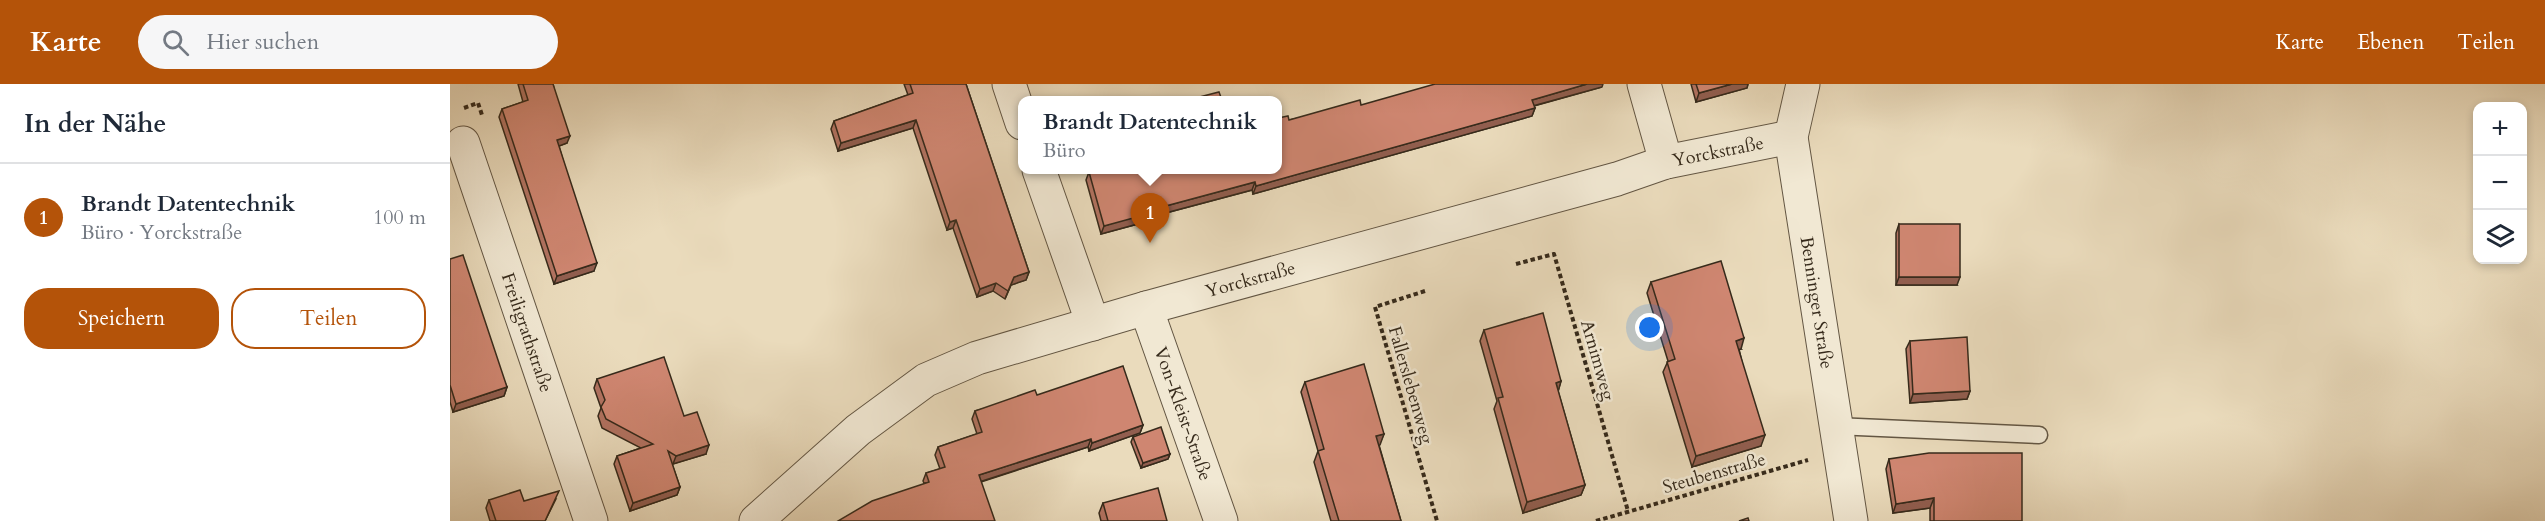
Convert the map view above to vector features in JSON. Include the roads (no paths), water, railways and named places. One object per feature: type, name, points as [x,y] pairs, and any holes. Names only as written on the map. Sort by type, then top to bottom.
[{"type":"street","points":[[1009,84],[1018,109]]},
{"type":"street","points":[[1644,84],[1666,162]]},
{"type":"street","name":"Benninger Straße","points":[[1803,84],[1791,137],[1851,521]]},
{"type":"street","name":"Yorckstraße","points":[[756,521],[858,430],[926,380],[977,358],[1146,308],[1617,178],[1666,162],[1791,137]]},
{"type":"street","name":"Freiligrathstraße","points":[[463,143],[591,521]]},
{"type":"street","points":[[1040,174],[1093,324]]},
{"type":"street","name":"Von-Kleist-Straße","points":[[1146,308],[1221,521]]},
{"type":"lane","points":[[1838,438],[2039,435]]},
{"type":"place","name":"Brandt Datentechnik","points":[[1150,243]]}]
